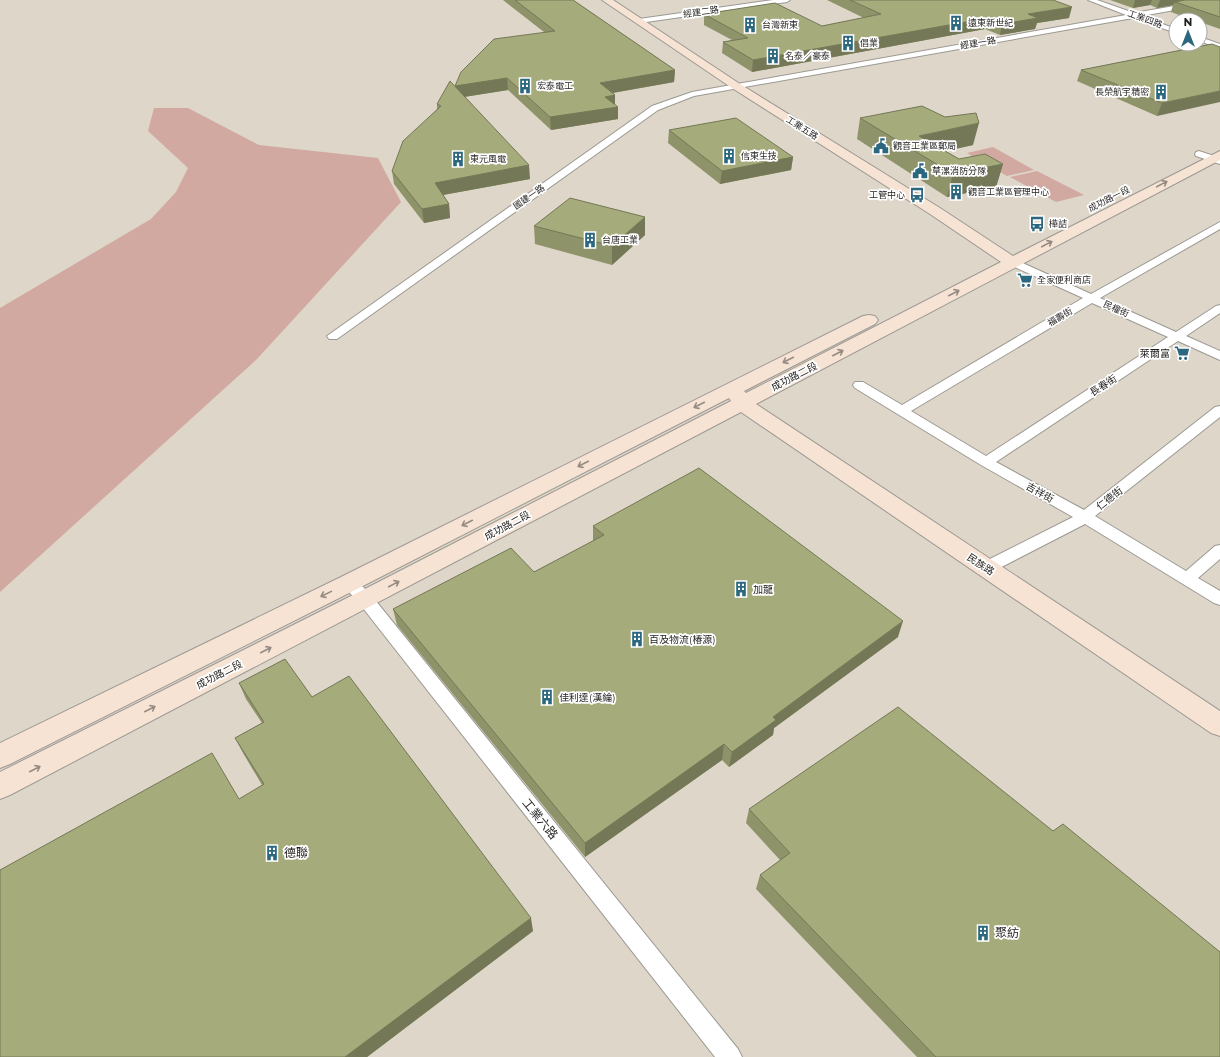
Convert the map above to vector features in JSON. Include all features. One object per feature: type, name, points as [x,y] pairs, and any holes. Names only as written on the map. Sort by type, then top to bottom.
[{"type":"street","name":"工業五路","points":[[607,0],[736,86],[935,211],[1005,259]]},
{"type":"street","name":"經建二路","points":[[639,21],[787,0]]},
{"type":"street","name":"工業四路","points":[[1090,0],[1168,28]]},
{"type":"street","name":"經建一路","points":[[736,86],[1220,0]]},
{"type":"street","points":[[1208,43],[1220,47]]},
{"type":"street","name":"國建一路","points":[[333,336],[655,108],[692,94],[736,86]]},
{"type":"street","name":"成功路一段","points":[[1005,259],[1213,157],[1220,144]]},
{"type":"street","name":"福壽街","points":[[901,412],[1092,298],[1220,225]]},
{"type":"street","name":"民權街","points":[[1005,259],[1220,356]]},
{"type":"street","name":"成功路二段","points":[[0,756],[349,583],[737,395],[1005,259]]},
{"type":"street","name":"長春街","points":[[986,462],[1220,308]]},
{"type":"street","name":"吉祥街","points":[[859,386],[986,462],[1085,517],[1220,599]]},
{"type":"street","name":"成功路二段","points":[[0,786],[365,599],[737,395]]},
{"type":"street","name":"民族路","points":[[737,395],[986,568],[1220,725]]},
{"type":"street","name":"仁德街","points":[[986,568],[1085,517],[1220,410]]},
{"type":"street","points":[[1187,579],[1220,550]]},
{"type":"street","name":"工業六路","points":[[349,583],[365,599],[730,1057]]},
{"type":"shaded area","points":[[0,0],[1220,0],[1220,1057],[0,1057]]},
{"type":"shaded area","points":[[154,108],[188,108],[259,145],[378,158],[401,202],[257,359],[0,592],[0,308],[151,219],[176,192],[188,168],[148,131]]},
{"type":"shaded area","points":[[993,147],[1034,170],[1007,176],[967,153]]},
{"type":"shaded area","points":[[1037,171],[1084,195],[1056,202],[1010,177]]},
{"type":"building","points":[[515,0],[573,0],[675,70],[600,83],[615,95],[605,97],[618,107],[550,117],[507,78],[455,86],[461,72],[494,39],[555,31]]},
{"type":"building","points":[[850,0],[1053,0],[1072,7],[1028,14],[1038,18],[1002,24],[988,18],[753,60],[723,42],[748,38],[704,14],[775,3],[822,26],[881,14]]},
{"type":"building","points":[[1185,0],[1220,0],[1220,17],[1208,12],[1175,2]]},
{"type":"building","name":"長榮航宇精密","points":[[1212,44],[1220,47],[1220,91],[1162,103],[1081,70],[1172,52],[1208,52],[1208,45]]},
{"type":"building","name":"東元風電","points":[[450,81],[529,165],[435,183],[449,204],[422,209],[392,171],[403,141],[441,106],[437,104]]},
{"type":"building","points":[[922,106],[945,117],[976,113],[979,123],[919,136],[959,159],[985,154],[1003,164],[953,174],[860,118]]},
{"type":"building","points":[[736,118],[793,157],[722,171],[669,130]]},
{"type":"building","points":[[570,198],[645,217],[612,246],[534,226]]},
{"type":"building","points":[[699,468],[903,621],[773,717],[776,720],[732,752],[724,744],[585,843],[393,609],[511,548],[534,572],[604,535],[593,526]]},
{"type":"building","name":"德聯","points":[[285,659],[312,697],[349,676],[531,918],[345,1057],[0,1057],[0,870],[212,753],[239,799],[264,784],[235,738],[264,722],[239,683]]},
{"type":"building","name":"聚紡","points":[[898,707],[1053,831],[1063,824],[1220,952],[1220,1057],[936,1057],[760,875],[790,853],[749,809]]},
{"type":"place","name":"遠東新世紀","points":[[956,23]]},
{"type":"place","name":"台灣新東","points":[[750,25]]},
{"type":"place","name":"倡業","points":[[848,43]]},
{"type":"place","name":"名泰／豪泰","points":[[773,56]]},
{"type":"place","name":"宏泰電工","points":[[525,86]]},
{"type":"place","name":"長榮航宇精密","points":[[1161,92]]},
{"type":"place","name":"觀音工業區郵局","points":[[881,146]]},
{"type":"place","name":"信東生技","points":[[729,156]]},
{"type":"place","name":"東元風電","points":[[458,159]]},
{"type":"place","name":"草漯消防分隊","points":[[920,171]]},
{"type":"place","name":"觀音工業區管理中心","points":[[956,192]]},
{"type":"place","name":"工管中心","points":[[917,195]]},
{"type":"place","name":"樺詰","points":[[1037,224]]},
{"type":"place","name":"台唐工業","points":[[590,240]]},
{"type":"place","name":"全家便利商店","points":[[1025,280]]},
{"type":"place","name":"萊爾富","points":[[1182,353]]},
{"type":"place","name":"加龍","points":[[741,589]]},
{"type":"place","name":"百及物流(椿源)","points":[[637,639]]},
{"type":"place","name":"佳利達(漢綸)","points":[[547,697]]},
{"type":"place","name":"德聯","points":[[272,853]]},
{"type":"place","name":"聚紡","points":[[983,933]]}]
